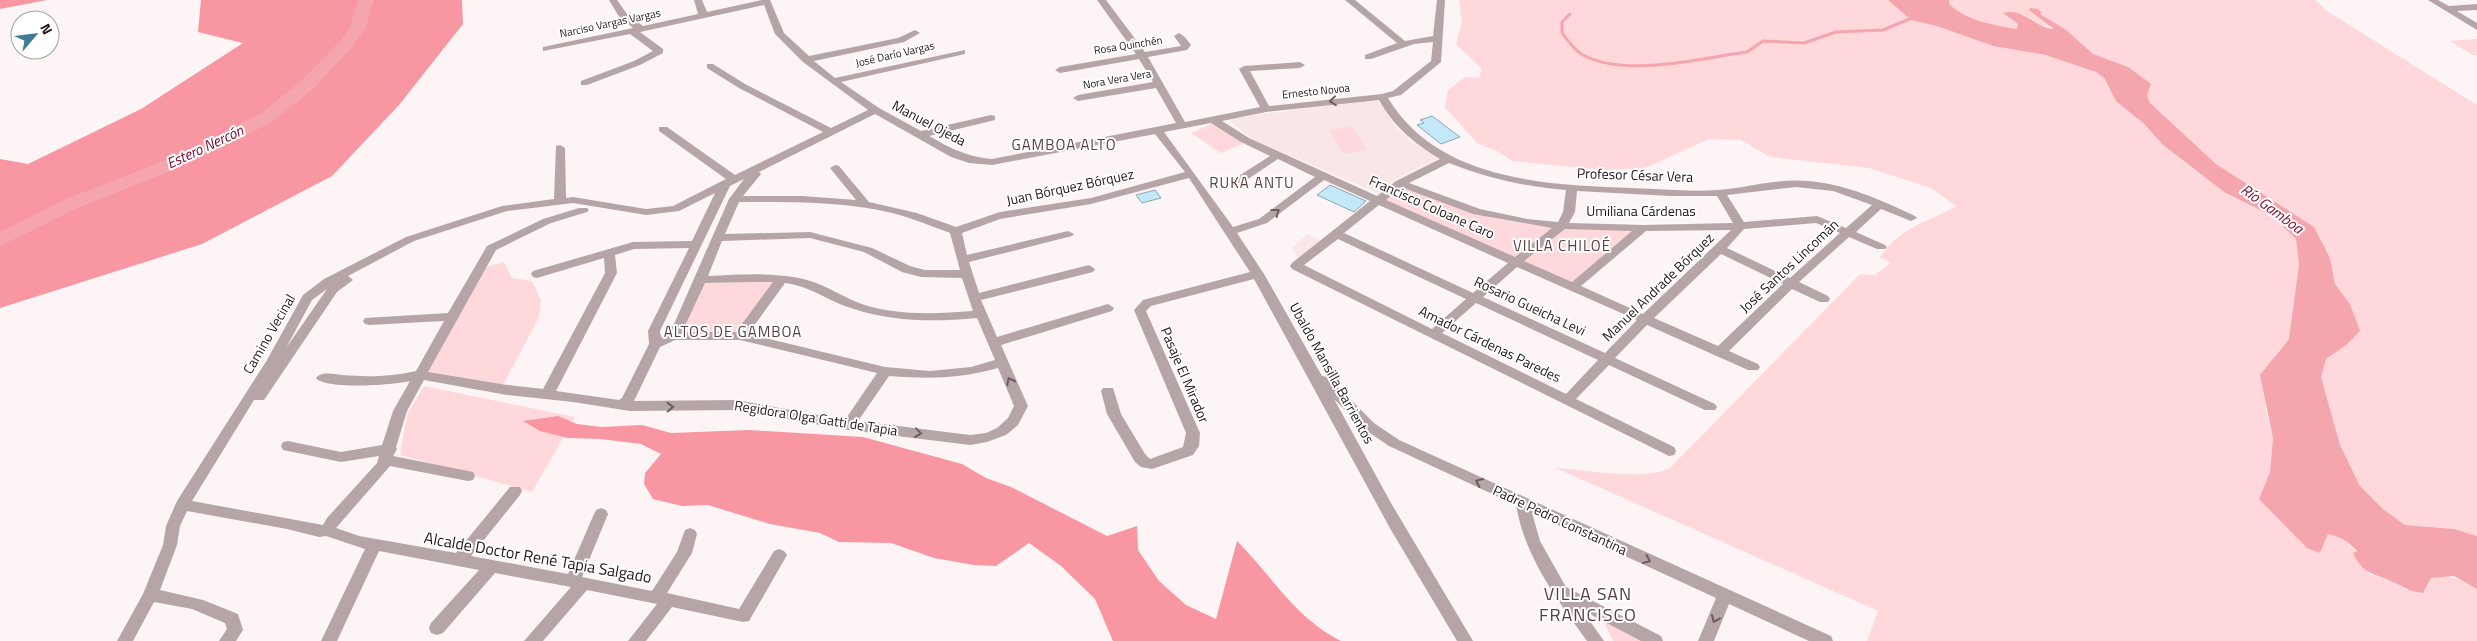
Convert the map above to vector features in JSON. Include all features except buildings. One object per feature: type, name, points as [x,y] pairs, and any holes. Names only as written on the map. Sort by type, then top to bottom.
[{"type":"street","points":[[584,83],[637,63],[660,51],[625,19],[618,11],[613,0]]},
{"type":"street","points":[[698,0],[703,16]]},
{"type":"street","points":[[1102,0],[1142,55],[1181,124],[1175,131],[1170,146],[1147,136],[1126,135]]},
{"type":"street","points":[[1350,0],[1404,44]]},
{"type":"street","name":"Ernesto Novoa","points":[[1126,135],[1266,109],[1397,93],[1436,62],[1441,0]]},
{"type":"street","points":[[2432,0],[2477,27]]},
{"type":"street","name":"Narciso Vargas Vargas","points":[[546,49],[767,1]]},
{"type":"street","name":"Manuel Ojeda","points":[[767,1],[780,34],[806,60],[876,110],[962,158],[992,162],[1126,135]]},
{"type":"street","points":[[2447,9],[2477,7]]},
{"type":"street","points":[[806,60],[901,40],[915,32]]},
{"type":"street","name":"Rosa Quinchén","points":[[1060,70],[1184,48],[1186,45],[1179,36]]},
{"type":"street","points":[[1368,56],[1426,38],[1439,38]]},
{"type":"street","name":"José Darío Vargas","points":[[833,81],[962,52]]},
{"type":"street","points":[[1266,109],[1244,69],[1300,65]]},
{"type":"street","points":[[710,66],[742,86],[832,132]]},
{"type":"street","name":"Nora Vera Vera","points":[[1078,98],[1160,84]]},
{"type":"street","name":"Profesor César Vera","points":[[1382,96],[1397,121],[1410,134],[1450,158],[1504,178],[1572,188],[1720,192],[1784,184],[1804,184],[1838,189],[1880,204],[1911,218]]},
{"type":"street","points":[[673,336],[735,199],[748,179],[778,158],[876,110]]},
{"type":"street","points":[[919,135],[991,118]]},
{"type":"street","name":"Francisco Coloane Caro","points":[[1212,118],[1245,140],[1323,176],[1753,367]]},
{"type":"street","points":[[622,404],[627,402],[655,344],[654,331],[695,244],[730,182],[663,128]]},
{"type":"street","name":"Ubaldo Mansilla Barrientos","points":[[1157,129],[1232,231],[1258,274],[1314,370],[1376,488],[1464,641]]},
{"type":"street","points":[[560,148],[560,200]]},
{"type":"street","points":[[1238,181],[1278,155]]},
{"type":"street","name":"Camino Vecinal","points":[[125,641],[138,622],[150,595],[170,545],[173,526],[182,505],[273,360],[307,298],[328,282],[410,239],[440,227],[506,208],[560,200],[584,200],[646,212],[666,211],[778,158]]},
{"type":"street","points":[[1337,234],[1400,183],[1450,158]]},
{"type":"street","points":[[834,168],[866,205]]},
{"type":"street","name":"Juan Bórquez Bórquez","points":[[956,231],[972,224],[1007,215],[1096,200],[1191,174]]},
{"type":"street","points":[[1232,231],[1263,221],[1323,176]]},
{"type":"street","name":"Umiliana Cárdenas","points":[[1400,183],[1485,214],[1562,226],[1643,228],[1741,226],[1817,219],[1881,247]]},
{"type":"street","points":[[1434,333],[1474,296],[1562,226],[1569,212],[1572,188]]},
{"type":"street","points":[[1720,192],[1741,226]]},
{"type":"street","points":[[655,344],[673,336],[740,336],[885,371],[930,374],[952,374],[1001,363],[974,298],[956,238],[956,231],[913,215],[866,205],[792,199],[735,199]]},
{"type":"street","name":"José Santos Lincomán","points":[[1720,352],[1791,283],[1880,204]]},
{"type":"street","points":[[328,530],[332,522],[387,454],[400,410],[491,248],[547,221],[583,210]]},
{"type":"street","name":"Manuel Andrade Bórquez","points":[[1568,400],[1606,358],[1720,250],[1741,226]]},
{"type":"street","points":[[210,459],[237,430],[333,289],[427,235],[449,228]]},
{"type":"street","points":[[1574,286],[1643,228]]},
{"type":"street","points":[[963,260],[1068,234]]},
{"type":"street","name":"Amador Cárdenas Paredes","points":[[1337,234],[1296,266],[1669,451]]},
{"type":"street","name":"Rosario Gueicha Levi","points":[[1337,234],[1710,407]]},
{"type":"street","points":[[718,238],[810,235],[868,250],[906,269],[925,274],[966,274]]},
{"type":"street","points":[[537,274],[633,246],[695,244]]},
{"type":"street","points":[[1720,250],[1824,299]]},
{"type":"street","points":[[548,393],[610,273],[609,252]]},
{"type":"street","points":[[974,298],[1089,269]]},
{"type":"street","name":"Pasaje El Mirador","points":[[1108,391],[1114,414],[1140,458],[1146,464],[1152,464],[1188,452],[1192,446],[1193,433],[1140,310],[1147,303],[1258,274]]},
{"type":"street","points":[[698,280],[782,279],[815,286],[854,305],[893,315],[927,318],[980,314]]},
{"type":"street","points":[[740,336],[782,279]]},
{"type":"street","points":[[992,343],[1108,308]]},
{"type":"street","points":[[370,321],[452,317]]},
{"type":"street","name":"Regidora Olga Gatti de Tapia","points":[[419,375],[507,390],[548,393],[622,404],[661,407],[737,405],[848,425],[970,440],[980,439],[1007,429],[1021,406],[1020,398],[1001,363]]},
{"type":"street","name":"Padre Pedro Constantina","points":[[1314,370],[1361,419],[1381,435],[1523,503],[1825,641]]},
{"type":"street","points":[[848,425],[885,371]]},
{"type":"street","points":[[323,378],[368,382],[396,380],[419,375]]},
{"type":"street","points":[[288,446],[341,457],[387,454],[468,476]]},
{"type":"street","points":[[459,560],[514,491]]},
{"type":"street","points":[[1523,503],[1531,537],[1549,572],[1596,641]]},
{"type":"street","name":"Alcalde Doctor René Tapia Salgado","points":[[182,505],[287,522],[319,531],[328,530],[334,534],[375,544],[663,598],[743,616],[779,555]]},
{"type":"street","points":[[532,641],[546,628],[579,582],[601,514]]},
{"type":"street","points":[[636,641],[648,629],[684,553],[690,534]]},
{"type":"street","points":[[329,641],[354,593],[375,544]]},
{"type":"street","points":[[438,628],[490,567]]},
{"type":"street","points":[[1562,592],[1655,641]]},
{"type":"street","points":[[150,595],[164,596],[187,602],[232,619],[236,630],[227,641]]},
{"type":"street","points":[[1706,641],[1724,596]]},
{"type":"shaded area","points":[[0,0],[47,0],[0,9]]},
{"type":"shaded area","points":[[201,0],[462,0],[463,24],[399,105],[332,176],[202,244],[0,308],[0,159],[28,164],[141,109],[243,43],[198,32]]},
{"type":"shaded area","points":[[1459,0],[1888,0],[1911,20],[1937,26],[1993,46],[2046,55],[2096,72],[2104,78],[2108,87],[2163,145],[2224,192],[2272,216],[2296,239],[2299,265],[2292,322],[2289,339],[2274,356],[2265,406],[2273,438],[2270,472],[2259,499],[2320,553],[2328,534],[2336,537],[2353,548],[2369,574],[2394,582],[2407,590],[2427,580],[2442,576],[2457,579],[2477,589],[2477,641],[1867,641],[1878,611],[1556,468],[1646,474],[1670,468],[1860,274],[1875,275],[1891,263],[1880,257],[1897,238],[1915,226],[1956,206],[1931,188],[1869,168],[1770,157],[1741,140],[1709,139],[1645,168],[1604,170],[1512,161],[1497,151],[1477,143],[1445,107],[1448,90],[1465,77],[1480,78],[1481,68],[1456,44],[1462,22]]},
{"type":"shaded area","points":[[1949,0],[2315,0],[2327,11],[2477,105],[2477,536],[2454,529],[2405,525],[2383,509],[2360,486],[2340,445],[2321,377],[2326,359],[2345,346],[2350,304],[2335,284],[2330,258],[2313,227],[2216,164],[2150,103],[2147,95],[2151,85],[2093,54],[2039,14],[2030,10],[2055,28],[2041,25],[2024,15],[2009,18],[2018,24],[2018,29],[1981,22],[1956,10],[1949,4]]},
{"type":"shaded area","points":[[2477,39],[2477,55],[2473,55],[2450,41]]},
{"type":"shaded area","points":[[1377,99],[1396,127],[1410,140],[1441,158],[1402,176],[1378,193],[1256,141],[1229,121],[1234,118]]},
{"type":"shaded area","points":[[1214,123],[1244,143],[1221,153],[1191,133]]},
{"type":"shaded area","points":[[1352,126],[1367,150],[1343,154],[1329,130]]},
{"type":"shaded area","points":[[1401,184],[1462,208],[1502,220],[1561,227],[1640,228],[1574,286],[1382,199]]},
{"type":"shaded area","points":[[1308,234],[1324,242],[1299,261],[1292,248]]},
{"type":"shaded area","points":[[504,262],[512,278],[532,281],[541,300],[539,317],[502,387],[423,373],[482,268]]},
{"type":"shaded area","points":[[777,281],[737,332],[681,331],[702,283]]},
{"type":"shaded area","points":[[424,386],[575,417],[532,492],[400,455],[407,415]]},
{"type":"shaded area","points":[[558,416],[577,424],[601,427],[642,425],[671,433],[749,430],[863,437],[962,464],[986,478],[1011,487],[1107,536],[1137,526],[1138,550],[1159,581],[1186,605],[1216,619],[1237,541],[1297,608],[1310,620],[1341,641],[1113,641],[1095,599],[1061,566],[1029,543],[996,566],[974,565],[934,558],[891,543],[839,542],[820,533],[770,524],[708,505],[682,506],[653,499],[644,484],[645,473],[661,454],[641,444],[600,439],[568,438],[540,431],[523,421]]},
{"type":"shaded area","points":[[1601,616],[1649,641],[1613,641]]},
{"type":"water","name":"Río Gamboa","points":[[1888,0],[1949,0],[1949,4],[1964,15],[1999,26],[2017,29],[2018,24],[2003,13],[2010,12],[2023,15],[2047,28],[2054,29],[2029,10],[2030,8],[2038,9],[2042,13],[2040,14],[2066,30],[2093,54],[2128,67],[2151,84],[2147,95],[2150,103],[2216,164],[2314,227],[2330,258],[2335,284],[2350,304],[2360,331],[2345,346],[2326,359],[2321,377],[2340,445],[2360,486],[2383,509],[2405,525],[2454,529],[2477,536],[2477,589],[2454,576],[2431,578],[2423,593],[2410,590],[2365,569],[2353,553],[2357,551],[2354,548],[2344,540],[2328,534],[2320,553],[2307,548],[2259,499],[2270,472],[2273,438],[2260,375],[2289,339],[2299,265],[2296,239],[2272,216],[2224,192],[2163,145],[2143,123],[2116,101],[2104,78],[2096,72],[2046,55],[1993,46],[1937,26],[1911,20]]},
{"type":"waterway","name":"Estero Nercón","points":[[0,240],[73,203],[177,162],[266,118],[307,85],[347,43],[358,27],[366,0]]},
{"type":"waterway","points":[[1570,14],[1562,22],[1562,33],[1580,53],[1601,62],[1642,66],[1686,62],[1747,52],[1763,41],[1804,43],[1836,32],[1883,30],[1914,17]]},
{"type":"district","name":"GAMBOA ALTO","points":[[1064,145]]},
{"type":"district","name":"RUKA ANTU","points":[[1252,183]]},
{"type":"district","name":"VILLA CHILOÉ","points":[[1562,246]]},
{"type":"district","name":"ALTOS DE GAMBOA","points":[[733,332]]},
{"type":"district","name":"VILLA SAN FRANCISCO","points":[[1588,604]]}]
